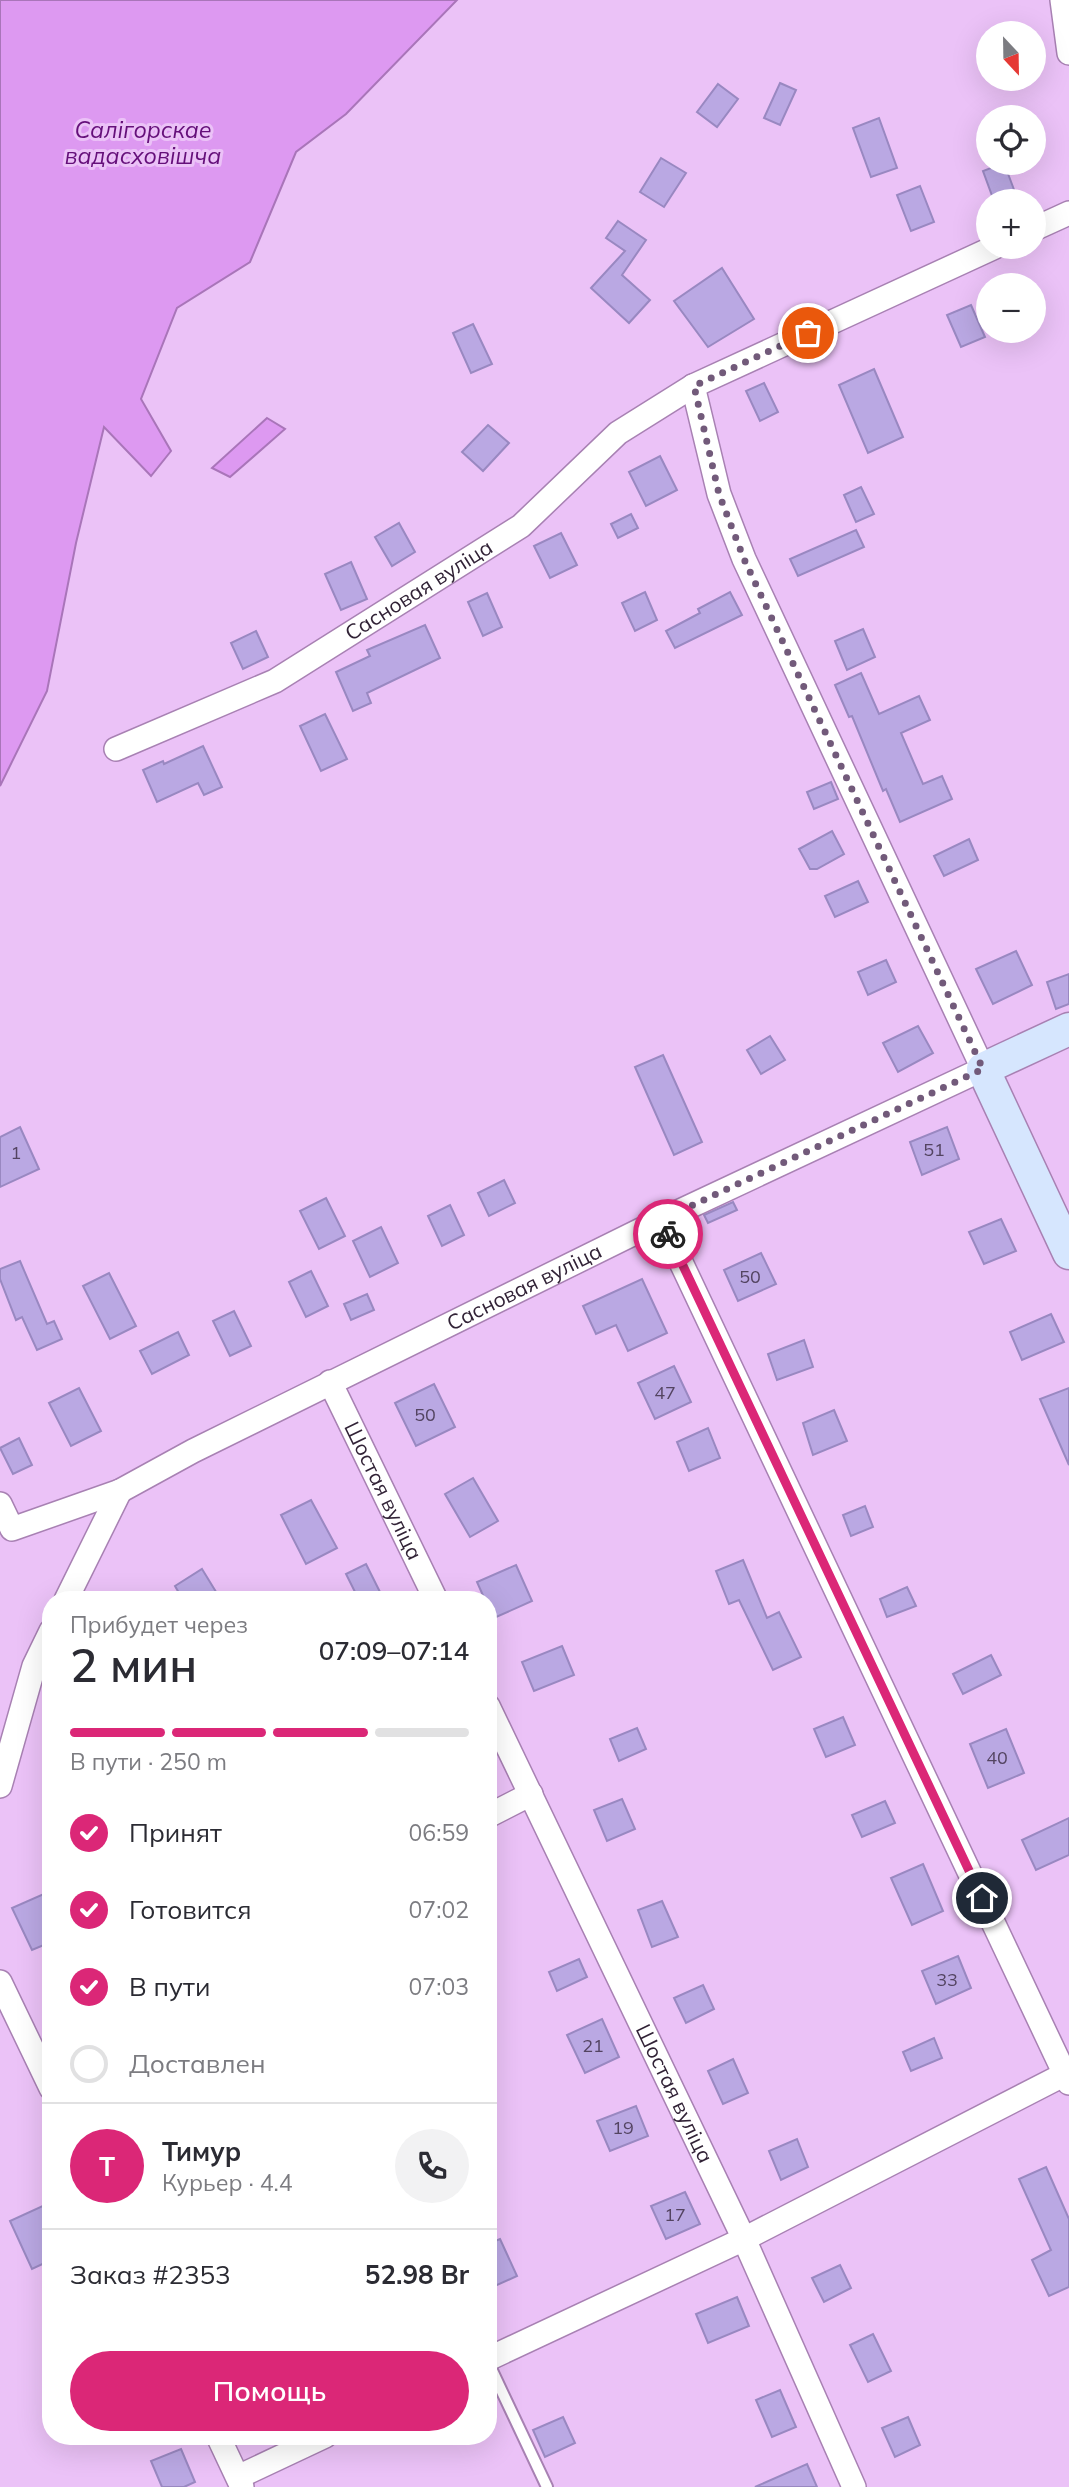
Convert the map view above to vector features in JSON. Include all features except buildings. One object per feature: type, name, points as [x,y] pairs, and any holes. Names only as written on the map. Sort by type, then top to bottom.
[{"type":"street","points":[[1062,0],[1069,53]]},
{"type":"street","points":[[1046,224],[1069,213]]},
{"type":"street","name":"Сасновая вуліца","points":[[116,749],[275,681],[520,526],[618,433],[694,386],[976,256]]},
{"type":"street","points":[[694,386],[719,494],[744,559],[1069,1252]]},
{"type":"street","points":[[983,1069],[1069,1029]]},
{"type":"street","name":"Сасновая вуліца","points":[[0,1504],[12,1530],[120,1491],[330,1382],[661,1220],[983,1069]]},
{"type":"street","points":[[497,2357],[744,2239],[1068,2076],[661,1220]]},
{"type":"street","name":"Шостая вуліца","points":[[330,1382],[432,1591]]},
{"type":"street","points":[[70,1591],[120,1491]]},
{"type":"street","points":[[0,1786],[34,1665],[42,1649]]},
{"type":"street","name":"Шостая вуліца","points":[[497,1724],[744,2239],[854,2487]]},
{"type":"street","points":[[497,1811],[531,1794]]},
{"type":"street","points":[[0,1982],[42,2069]]},
{"type":"street","points":[[222,2445],[240,2482],[309,2445]]},
{"type":"lane","points":[[497,2380],[547,2487]]},
{"type":"water","name":"Салігорскае вадасховішча","points":[[0,0],[457,0],[346,114],[296,152],[250,262],[177,308],[141,399],[171,451],[151,476],[104,427],[76,543],[47,691],[0,786]]},
{"type":"water","points":[[267,418],[285,429],[230,477],[212,468]]},
{"type":"way so far","points":[[668,1234],[661,1220],[983,1069],[744,559],[719,494],[694,386],[808,333]]},
{"type":"route","points":[[668,1234],[982,1898]]}]
